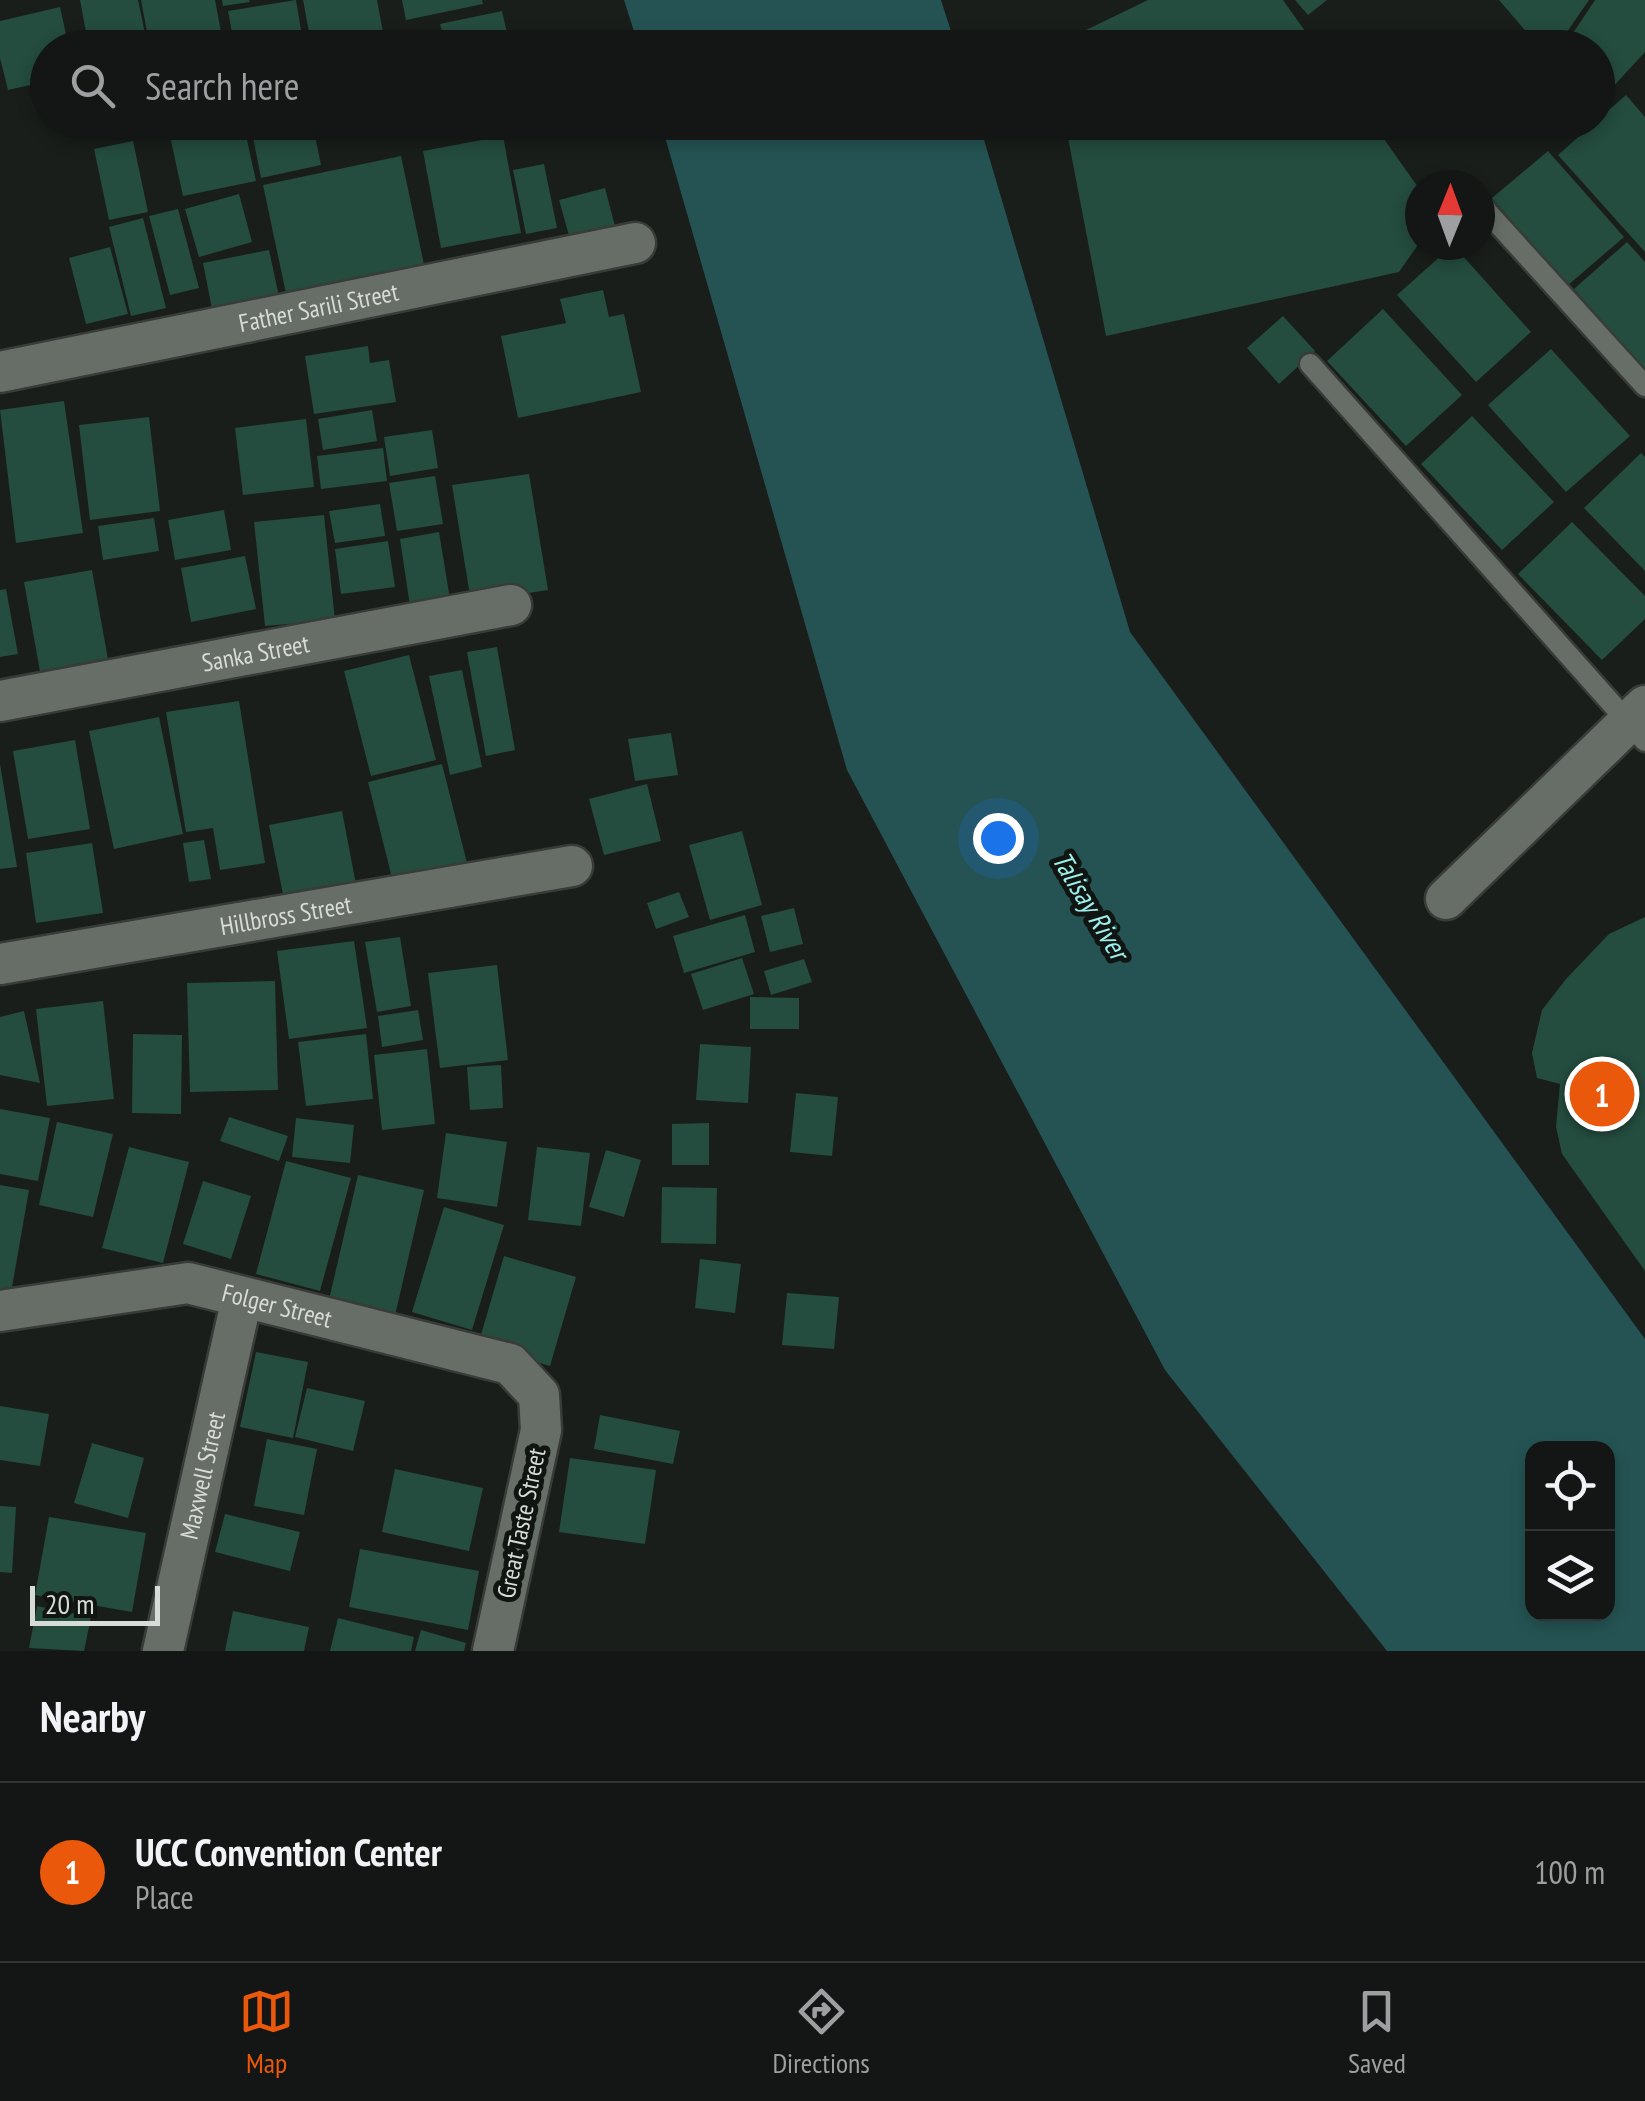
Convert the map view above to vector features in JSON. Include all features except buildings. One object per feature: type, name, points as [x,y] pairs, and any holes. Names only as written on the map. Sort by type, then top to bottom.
[{"type":"street","name":"Father Sarili Street","points":[[0,372],[635,244]]},
{"type":"street","name":"Sanka Street","points":[[0,700],[512,604]]},
{"type":"street","points":[[1446,898],[1639,724]]},
{"type":"street","name":"Hillbross Street","points":[[0,964],[572,866]]},
{"type":"street","name":"Folger Street","points":[[0,1310],[188,1283],[510,1364],[538,1394]]},
{"type":"street","name":"Maxwell Street","points":[[163,1651],[242,1298]]},
{"type":"street","name":"Great Taste Street","points":[[493,1651],[542,1430],[538,1394]]},
{"type":"lane","points":[[1495,221],[1645,386]]},
{"type":"lane","points":[[1310,364],[1639,724]]},
{"type":"water","points":[[624,0],[941,0],[951,30],[634,30]]},
{"type":"water","name":"Talisay River","points":[[666,140],[984,140],[1130,632],[1645,1339],[1645,1651],[1387,1651],[1165,1370],[847,770]]},
{"type":"place","name":"UCC Convention Center","points":[[1602,1094]]}]
